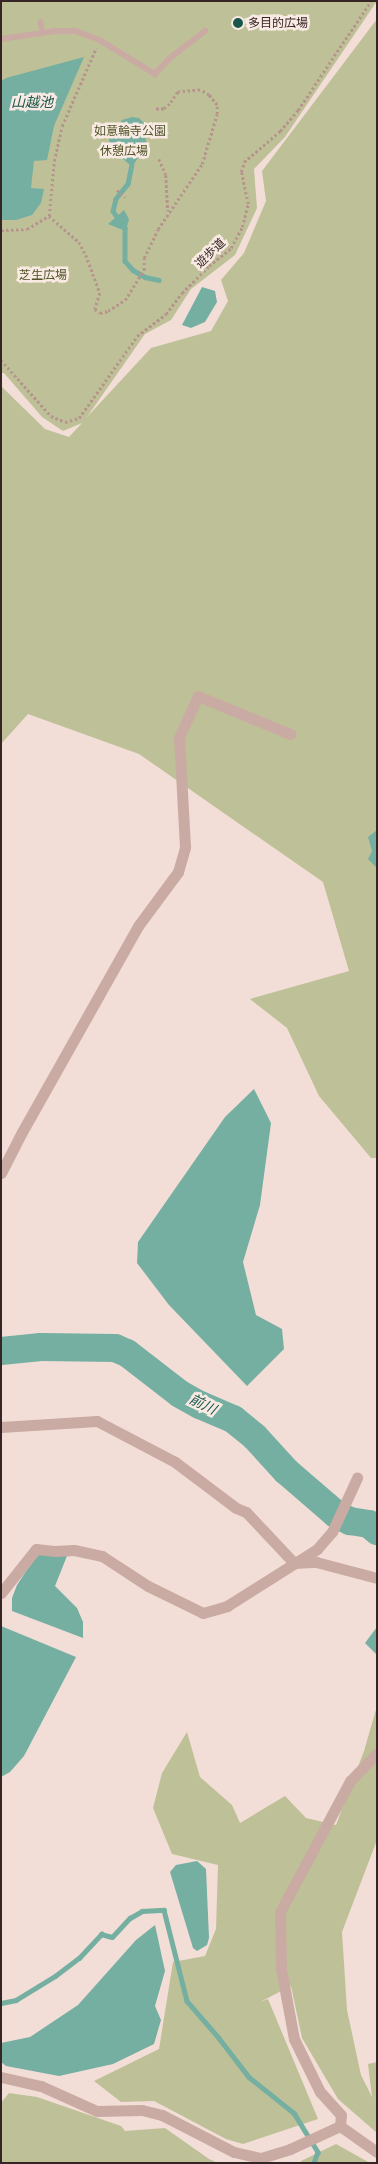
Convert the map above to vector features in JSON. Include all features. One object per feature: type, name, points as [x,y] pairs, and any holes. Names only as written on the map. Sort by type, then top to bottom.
[{"type":"street","points":[[1,1173],[31,1115],[138,926],[178,872],[185,847],[179,737],[198,696],[290,734]]},
{"type":"street","points":[[1,1427],[97,1421],[175,1462],[236,1508],[246,1512],[294,1563],[316,1562],[377,1578]]},
{"type":"street","points":[[1,1593],[36,1549],[54,1551],[74,1550],[102,1556],[148,1586],[204,1613],[227,1606],[317,1549],[332,1532],[357,1478]]},
{"type":"street","points":[[339,2126],[341,2115],[320,2092],[294,2039],[281,1969],[280,1912],[350,1781],[377,1752]]},
{"type":"street","points":[[1,2077],[40,2086],[97,2111],[142,2110],[162,2116],[234,2152],[261,2158],[290,2149],[339,2126]]},
{"type":"street","points":[[339,2126],[377,2152]]},
{"type":"lane","points":[[40,22],[43,33]]},
{"type":"lane","points":[[1,39],[43,33],[76,31],[100,40],[155,74]]},
{"type":"lane","points":[[151,80],[169,59],[205,31]]},
{"type":"path","name":"遊歩道","points":[[1,360],[51,416],[65,422],[79,418],[137,336],[166,314],[195,280],[230,248],[242,227],[248,204],[241,172],[244,162],[255,150],[280,131],[298,110],[371,1]]},
{"type":"path","points":[[49,216],[54,161],[62,126],[100,40]]},
{"type":"path","points":[[49,216],[79,242],[87,254],[100,293],[95,309],[100,313],[108,311],[125,300],[144,270],[144,258],[158,229],[202,164],[217,114],[217,105],[209,95],[200,90],[178,92],[164,109],[156,109]]},
{"type":"path","points":[[159,159],[166,176],[168,212]]},
{"type":"path","points":[[117,190],[124,197]]},
{"type":"path","points":[[1,230],[27,230],[49,216]]},
{"type":"green space","points":[[1,1],[377,1],[285,137],[254,169],[257,208],[235,255],[191,289],[171,320],[145,334],[87,417],[151,348],[211,331],[228,301],[221,280],[244,253],[266,201],[262,171],[377,19],[377,1158],[371,1158],[319,1096],[287,1028],[250,999],[349,971],[323,882],[139,754],[28,714],[1,744],[1,386],[45,429],[69,437],[82,423],[63,431],[42,417],[4,373],[1,373]]},
{"type":"green space","points":[[377,1706],[377,1840],[342,1932],[347,2010],[361,2075],[372,2097],[368,2064],[377,2062],[377,2133],[338,2099],[302,2038],[291,1986],[260,2002],[268,1999],[318,2119],[243,2144],[226,2139],[154,2101],[121,2102],[94,2081],[159,2049],[173,1962],[205,1956],[216,1929],[218,1865],[172,1854],[153,1808],[162,1773],[187,1732],[200,1777],[232,1805],[240,1823],[285,1796],[306,1818],[336,1825],[364,1751]]},
{"type":"green space","points":[[9,2093],[37,2097],[121,2126],[125,2131],[165,2128],[209,2159],[218,2163],[1,2163],[1,2103]]},
{"type":"green space","points":[[336,2144],[370,2163],[301,2163],[301,2161]]},
{"type":"water","name":"山越池","points":[[84,57],[54,126],[47,160],[34,161],[31,188],[44,189],[41,203],[32,215],[16,220],[1,220],[1,81]]},
{"type":"water","points":[[132,117],[139,118],[145,124],[146,142],[135,163],[130,165],[111,149],[109,140],[122,120]]},
{"type":"water","points":[[124,210],[129,219],[127,227],[123,230],[108,224]]},
{"type":"water","points":[[202,287],[215,291],[217,302],[205,322],[191,328],[182,325]]},
{"type":"water","points":[[377,830],[377,868],[368,859],[372,851],[368,837]]},
{"type":"water","points":[[254,1089],[271,1123],[260,1205],[243,1262],[256,1315],[282,1329],[284,1349],[247,1386],[169,1305],[137,1263],[138,1242],[225,1117]]},
{"type":"water","points":[[40,1550],[69,1551],[55,1586],[77,1608],[83,1622],[83,1638],[12,1611],[12,1598],[17,1585]]},
{"type":"water","points":[[1,1626],[76,1657],[24,1756],[10,1772],[1,1777]]},
{"type":"water","points":[[377,1627],[377,1655],[365,1643]]},
{"type":"water","points":[[197,1861],[206,1869],[209,1938],[207,1945],[197,1951],[193,1948],[170,1872],[176,1865]]},
{"type":"water","points":[[155,1925],[165,1971],[155,2006],[161,2020],[154,2044],[113,2064],[59,2076],[6,2066],[1,2062],[1,2043],[30,2037],[78,2005],[136,1940]]},
{"type":"waterway","points":[[132,164],[128,184],[116,199],[113,211],[125,228],[125,261],[133,270],[145,277],[159,280]]},
{"type":"waterway","name":"前川","points":[[1,1351],[41,1347],[115,1348],[127,1353],[180,1394],[233,1419],[255,1437],[286,1471],[336,1514],[350,1521],[369,1524],[377,1531]]},
{"type":"waterway","points":[[1,2003],[16,2000],[55,1976],[79,1958],[101,1934],[112,1937],[130,1918],[142,1911],[164,1910],[187,2001],[249,2077],[294,2113],[318,2152],[314,2163]]},
{"type":"place","name":"多目的広場","points":[[238,23]]},
{"type":"park label","name":"如意輪寺公園","points":[[130,131]]},
{"type":"park label","name":"休憩広場","points":[[124,151]]},
{"type":"park label","name":"芝生広場","points":[[43,275]]}]
